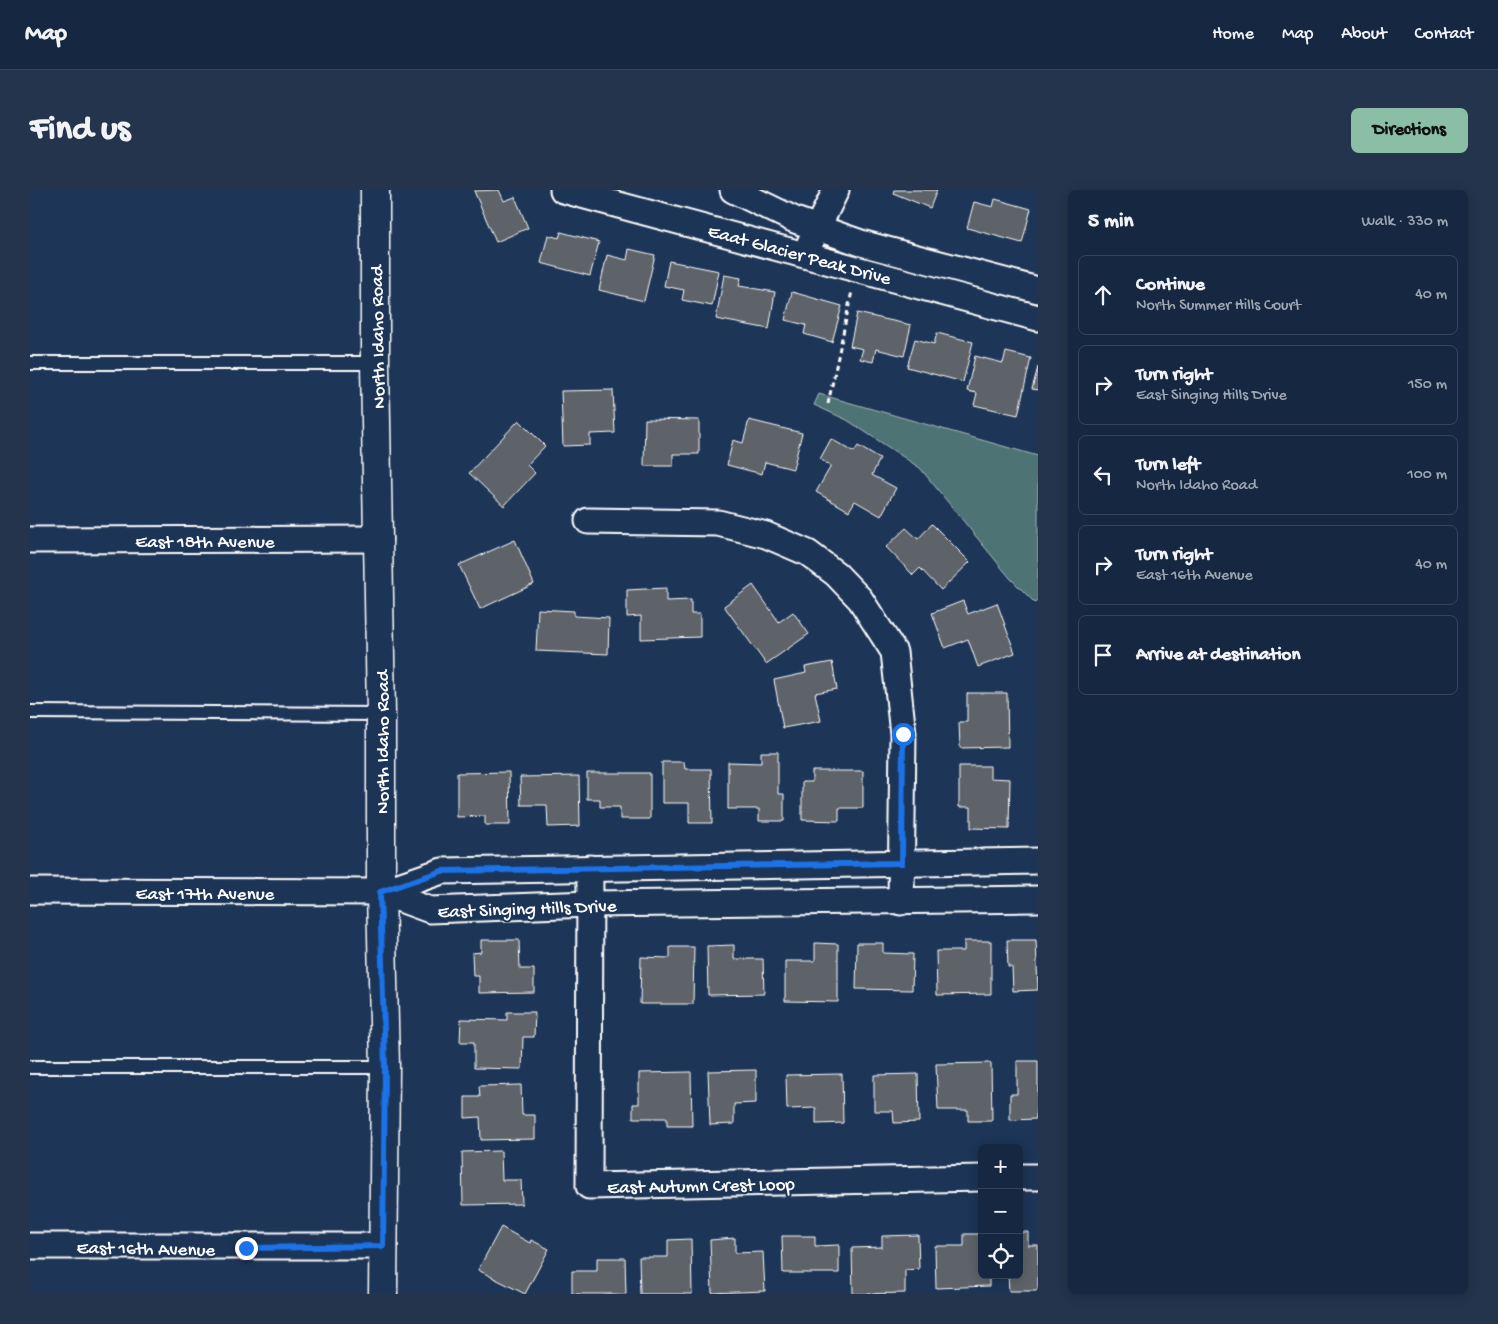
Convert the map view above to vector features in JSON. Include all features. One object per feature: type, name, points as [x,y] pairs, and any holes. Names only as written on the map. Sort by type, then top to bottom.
[{"type":"main road","name":"North Idaho Road","points":[[375,190],[375,363],[380,539],[380,892],[385,1067],[383,1294]]},
{"type":"street","name":"Eaat Glacier Peak Drive","points":[[563,190],[1038,318]]},
{"type":"street","name":"Eaat Glacier Peak Drive","points":[[733,190],[795,220],[861,243],[1038,290]]},
{"type":"street","points":[[804,254],[836,190]]},
{"type":"street","points":[[588,521],[718,522],[766,535],[808,553],[836,574],[860,599],[894,652],[903,734],[901,902]]},
{"type":"street","name":"East 18th Avenue","points":[[30,540],[380,539]]},
{"type":"street","name":"East Singing Hills Drive","points":[[380,892],[442,871],[1038,861]]},
{"type":"street","name":"East Autumn Crest Loop","points":[[590,868],[589,1186],[978,1178]]},
{"type":"street","name":"East 17th Avenue","points":[[30,891],[380,892]]},
{"type":"street","name":"East Singing Hills Drive","points":[[380,892],[430,910],[590,904],[1038,899]]},
{"type":"street","points":[[1023,1177],[1038,1177]]},
{"type":"street","name":"East 16th Avenue","points":[[30,1246],[383,1246]]},
{"type":"lane","points":[[30,363],[375,363]]},
{"type":"lane","points":[[30,712],[381,714]]},
{"type":"lane","points":[[30,1066],[385,1067]]},
{"type":"path","points":[[828,404],[852,290]]},
{"type":"green space","points":[[819,394],[1038,456],[1038,599],[1035,603],[1010,578],[920,468],[847,420],[814,405]]},
{"type":"building","points":[[499,190],[504,201],[515,197],[528,228],[496,242],[474,191]]},
{"type":"building","points":[[894,190],[937,190],[930,208],[893,193]]},
{"type":"building","points":[[995,199],[1031,209],[1022,243],[967,228],[974,202],[993,207]]},
{"type":"building","points":[[561,232],[599,242],[590,276],[541,263],[548,235],[559,238]]},
{"type":"building","points":[[629,249],[655,255],[644,301],[599,290],[607,255],[627,260]]},
{"type":"building","points":[[669,261],[719,271],[712,306],[682,300],[684,290],[664,286]]},
{"type":"building","points":[[724,275],[741,278],[739,286],[775,292],[769,329],[716,319]]},
{"type":"building","points":[[792,292],[842,306],[832,342],[804,334],[806,325],[785,320]]},
{"type":"building","points":[[857,313],[911,325],[904,356],[876,349],[873,362],[860,359],[863,349],[850,346]]},
{"type":"building","points":[[937,333],[973,342],[963,382],[907,367],[915,339],[934,344]]},
{"type":"building","points":[[1006,352],[1031,358],[1018,415],[974,405],[977,393],[967,391],[975,356],[1003,363]]},
{"type":"building","points":[[1038,367],[1038,390],[1032,389]]},
{"type":"building","points":[[613,390],[615,433],[590,434],[590,445],[563,446],[561,391]]},
{"type":"building","points":[[645,419],[699,420],[699,454],[673,454],[673,466],[644,466]]},
{"type":"building","points":[[519,420],[545,446],[527,465],[535,473],[504,506],[469,473]]},
{"type":"building","points":[[749,420],[802,433],[793,469],[765,462],[762,474],[727,465],[733,440],[743,443]]},
{"type":"building","points":[[831,439],[854,452],[858,446],[880,459],[872,475],[896,488],[881,516],[855,501],[849,511],[816,492],[831,466],[820,459]]},
{"type":"building","points":[[932,524],[970,562],[941,590],[920,568],[913,575],[886,547],[906,528],[918,539]]},
{"type":"building","points":[[515,540],[534,584],[480,609],[459,565]]},
{"type":"building","points":[[753,585],[779,622],[793,612],[809,634],[766,664],[724,606]]},
{"type":"building","points":[[666,588],[666,601],[691,600],[691,614],[700,614],[700,637],[641,639],[641,616],[627,617],[627,590]]},
{"type":"building","points":[[963,601],[968,614],[997,603],[1015,653],[978,667],[968,639],[945,648],[932,613]]},
{"type":"building","points":[[538,609],[574,611],[574,616],[609,618],[608,654],[536,651]]},
{"type":"building","points":[[832,662],[837,689],[815,693],[821,721],[783,728],[774,680],[806,673],[805,667]]},
{"type":"building","points":[[967,693],[1007,693],[1008,747],[960,748],[959,722],[967,722]]},
{"type":"building","points":[[761,752],[778,752],[778,794],[784,794],[784,821],[759,821],[759,809],[728,809],[728,762],[761,763]]},
{"type":"building","points":[[662,762],[684,762],[685,769],[711,769],[712,823],[689,823],[689,803],[662,803]]},
{"type":"building","points":[[959,766],[990,766],[990,778],[1010,779],[1009,829],[971,828],[971,807],[959,807]]},
{"type":"building","points":[[812,771],[863,771],[863,808],[839,808],[839,821],[802,820],[802,782],[812,782]]},
{"type":"building","points":[[509,772],[510,825],[485,825],[485,816],[457,817],[457,773]]},
{"type":"building","points":[[587,773],[650,773],[650,819],[620,819],[620,807],[600,807],[600,799],[587,799]]},
{"type":"building","points":[[579,776],[580,826],[548,827],[547,805],[521,805],[520,777]]},
{"type":"building","points":[[481,940],[519,940],[520,969],[534,969],[534,992],[479,993],[479,976],[473,976],[472,953],[481,952]]},
{"type":"building","points":[[1007,940],[1036,940],[1038,990],[1013,991],[1012,967],[1008,967]]},
{"type":"building","points":[[964,941],[991,941],[991,994],[937,995],[936,951],[964,951]]},
{"type":"building","points":[[815,943],[838,944],[838,1002],[785,1001],[785,961],[815,961]]},
{"type":"building","points":[[857,943],[883,943],[883,953],[913,954],[912,990],[856,989]]},
{"type":"building","points":[[734,945],[734,959],[763,959],[764,994],[708,995],[707,946]]},
{"type":"building","points":[[670,947],[694,947],[693,1004],[640,1004],[641,957],[670,958]]},
{"type":"building","points":[[507,1012],[535,1012],[534,1037],[523,1037],[522,1069],[474,1068],[474,1042],[460,1042],[461,1019],[507,1020]]},
{"type":"building","points":[[1017,1061],[1038,1061],[1038,1108],[1036,1108],[1036,1119],[1010,1120],[1010,1094],[1017,1094]]},
{"type":"building","points":[[991,1063],[992,1121],[968,1121],[968,1110],[938,1110],[936,1064]]},
{"type":"building","points":[[756,1070],[756,1103],[734,1104],[734,1124],[710,1125],[708,1071]]},
{"type":"building","points":[[691,1072],[692,1126],[667,1126],[667,1118],[633,1118],[633,1104],[639,1104],[639,1073]]},
{"type":"building","points":[[842,1074],[843,1123],[816,1124],[816,1108],[787,1109],[786,1075]]},
{"type":"building","points":[[918,1074],[919,1122],[894,1123],[893,1111],[874,1111],[874,1075]]},
{"type":"building","points":[[521,1085],[522,1115],[535,1115],[535,1139],[481,1140],[480,1117],[465,1118],[465,1097],[480,1097],[479,1086]]},
{"type":"building","points":[[501,1151],[502,1180],[521,1180],[522,1204],[463,1205],[462,1152]]},
{"type":"building","points":[[501,1227],[530,1243],[531,1240],[549,1249],[525,1294],[478,1270]]},
{"type":"building","points":[[1023,1232],[1028,1232],[1028,1245],[1038,1245],[1038,1291],[1009,1291],[1008,1279],[1023,1279]]},
{"type":"building","points":[[964,1234],[978,1234],[978,1279],[989,1279],[989,1286],[936,1288],[935,1246],[964,1246]]},
{"type":"building","points":[[918,1235],[919,1269],[905,1270],[905,1293],[853,1294],[852,1248],[882,1247],[882,1236]]},
{"type":"building","points":[[782,1236],[815,1236],[815,1246],[839,1245],[839,1273],[783,1273]]},
{"type":"building","points":[[735,1238],[735,1253],[763,1252],[765,1291],[712,1293],[710,1240]]},
{"type":"building","points":[[691,1239],[692,1294],[640,1294],[639,1257],[668,1257],[668,1240]]},
{"type":"building","points":[[597,1258],[625,1258],[626,1294],[572,1294],[572,1271],[597,1271]]},
{"type":"route","points":[[246,1248],[383,1246],[385,1067],[380,892],[442,871],[902,863],[903,734]]}]
